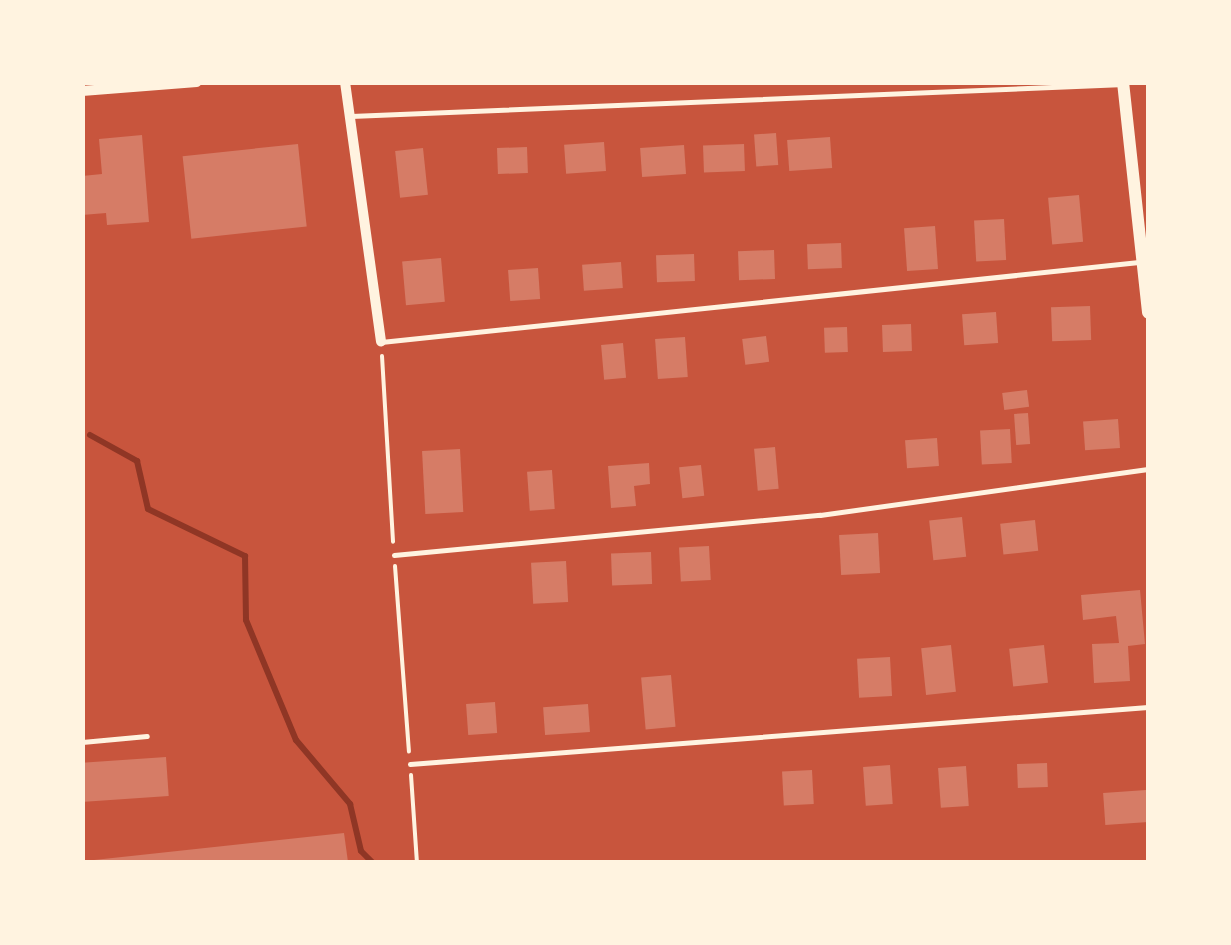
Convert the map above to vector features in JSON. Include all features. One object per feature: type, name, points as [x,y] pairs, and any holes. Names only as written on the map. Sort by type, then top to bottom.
[{"type":"street","points":[[82,91],[106,86],[197,82]]},
{"type":"street","points":[[345,82],[382,342]]},
{"type":"street","points":[[1124,83],[1146,261],[1148,314]]},
{"type":"lane","points":[[348,116],[1124,83]]},
{"type":"lane","points":[[382,342],[1146,261]]},
{"type":"lane","points":[[394,555],[820,514],[1148,469]]},
{"type":"lane","points":[[410,764],[1148,707]]},
{"type":"lane","points":[[82,742],[148,736]]},
{"type":"path","points":[[382,342],[418,862]]},
{"type":"building","points":[[776,133],[778,165],[756,166],[754,135]]},
{"type":"building","points":[[142,135],[149,222],[107,225],[106,213],[82,215],[82,176],[102,174],[99,139]]},
{"type":"building","points":[[830,137],[832,168],[789,171],[787,140]]},
{"type":"building","points":[[604,142],[606,171],[566,174],[564,145]]},
{"type":"building","points":[[298,144],[307,227],[191,239],[183,156]]},
{"type":"building","points":[[744,144],[745,171],[704,172],[703,145]]},
{"type":"building","points":[[684,145],[686,174],[642,177],[640,148]]},
{"type":"building","points":[[527,147],[528,173],[498,174],[497,148]]},
{"type":"building","points":[[423,148],[428,195],[400,198],[395,151]]},
{"type":"building","points":[[1079,195],[1083,242],[1052,245],[1048,198]]},
{"type":"building","points":[[1004,219],[1006,260],[976,262],[974,221]]},
{"type":"building","points":[[935,226],[938,269],[907,271],[904,228]]},
{"type":"building","points":[[841,243],[842,268],[808,269],[807,244]]},
{"type":"building","points":[[774,250],[775,279],[739,280],[738,251]]},
{"type":"building","points":[[694,254],[695,281],[657,282],[656,255]]},
{"type":"building","points":[[441,258],[445,302],[406,305],[402,261]]},
{"type":"building","points":[[621,262],[623,288],[584,291],[582,265]]},
{"type":"building","points":[[538,268],[540,299],[510,301],[508,270]]},
{"type":"building","points":[[1090,306],[1091,340],[1052,341],[1051,307]]},
{"type":"building","points":[[996,312],[998,343],[964,345],[962,314]]},
{"type":"building","points":[[911,324],[912,351],[883,352],[882,325]]},
{"type":"building","points":[[847,327],[848,352],[825,353],[824,328]]},
{"type":"building","points":[[766,336],[769,362],[745,365],[742,339]]},
{"type":"building","points":[[685,337],[688,377],[658,379],[655,339]]},
{"type":"building","points":[[623,343],[626,378],[604,380],[601,345]]},
{"type":"building","points":[[1027,390],[1029,407],[1004,410],[1002,393]]},
{"type":"building","points":[[1028,413],[1030,444],[1016,445],[1014,414]]},
{"type":"building","points":[[1118,419],[1120,448],[1085,450],[1083,421]]},
{"type":"building","points":[[1010,429],[1012,463],[982,465],[980,431]]},
{"type":"building","points":[[937,438],[939,466],[907,468],[905,440]]},
{"type":"building","points":[[775,447],[779,489],[758,491],[754,449]]},
{"type":"building","points":[[460,449],[463,512],[425,514],[422,451]]},
{"type":"building","points":[[649,463],[650,484],[634,486],[636,506],[611,508],[608,466]]},
{"type":"building","points":[[701,465],[704,496],[682,498],[679,467]]},
{"type":"building","points":[[552,470],[555,509],[530,511],[527,472]]},
{"type":"building","points":[[962,517],[966,557],[933,560],[929,520]]},
{"type":"building","points":[[1035,520],[1038,551],[1003,554],[1000,524]]},
{"type":"building","points":[[878,533],[880,573],[841,575],[839,535]]},
{"type":"building","points":[[709,546],[711,580],[681,582],[679,548]]},
{"type":"building","points":[[651,552],[652,584],[612,585],[611,553]]},
{"type":"building","points":[[566,561],[568,602],[533,604],[531,563]]},
{"type":"building","points":[[1140,590],[1145,644],[1128,646],[1130,681],[1094,683],[1092,644],[1119,643],[1116,616],[1083,620],[1081,595]]},
{"type":"building","points":[[951,645],[956,692],[926,695],[921,648]]},
{"type":"building","points":[[1044,645],[1048,683],[1013,686],[1009,649]]},
{"type":"building","points":[[890,657],[892,696],[859,698],[857,659]]},
{"type":"building","points":[[671,675],[676,727],[646,729],[641,678]]},
{"type":"building","points":[[495,702],[497,733],[468,735],[466,704]]},
{"type":"building","points":[[588,704],[590,732],[545,735],[543,707]]},
{"type":"building","points":[[166,757],[169,796],[85,802],[82,763]]},
{"type":"building","points":[[1047,763],[1048,787],[1018,788],[1017,764]]},
{"type":"building","points":[[890,765],[893,804],[866,806],[863,767]]},
{"type":"building","points":[[966,766],[969,806],[941,808],[938,768]]},
{"type":"building","points":[[812,770],[814,804],[784,806],[782,772]]},
{"type":"building","points":[[1146,790],[1148,822],[1105,825],[1103,793]]},
{"type":"building","points":[[344,833],[348,862],[94,862],[94,860]]},
{"type":"waterway","points":[[90,435],[137,461],[148,509],[245,556],[246,620],[296,740],[350,804],[361,851],[372,862]]}]
